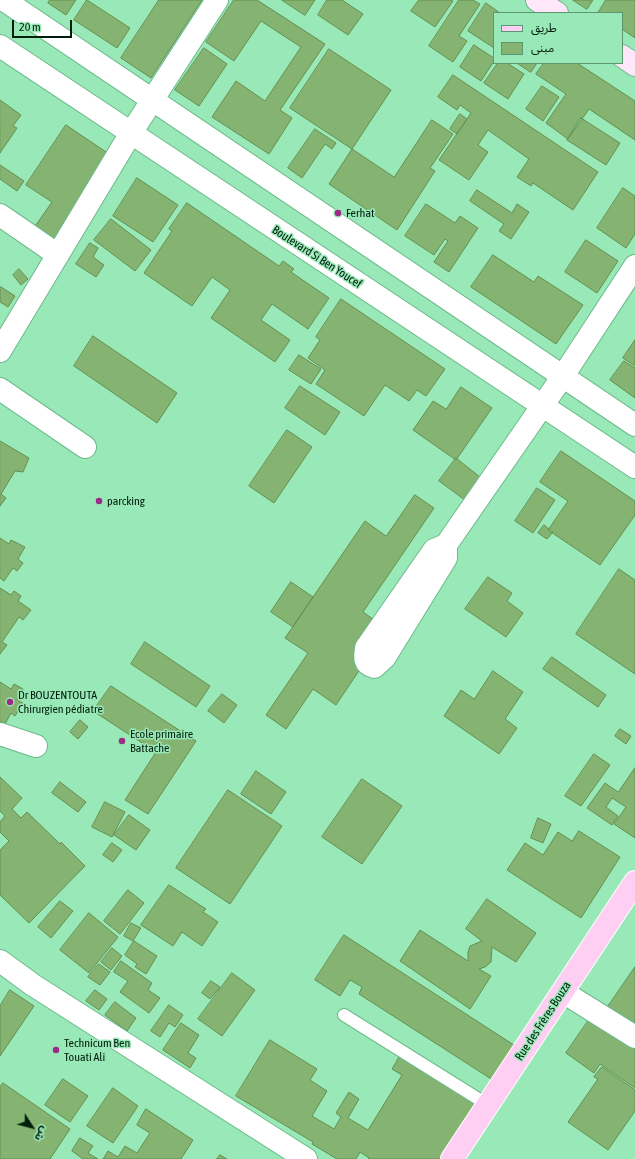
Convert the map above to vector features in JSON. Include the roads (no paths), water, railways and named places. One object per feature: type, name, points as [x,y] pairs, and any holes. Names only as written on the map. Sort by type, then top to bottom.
[{"type":"main road","points":[[537,0],[555,12]]},
{"type":"main road","points":[[623,57],[635,65]]},
{"type":"main road","name":"Rue des Frères Bouza","points":[[452,1159],[635,882]]},
{"type":"street","points":[[4,0],[635,425]]},
{"type":"street","points":[[0,351],[130,133],[217,0]]},
{"type":"street","name":"Boulevard Si Ben Youcef","points":[[0,46],[635,467]]},
{"type":"street","points":[[0,215],[58,255]]},
{"type":"street","points":[[446,545],[446,558],[384,657],[374,667],[368,665],[365,661],[366,648],[434,550],[446,545],[563,376],[635,266]]},
{"type":"street","points":[[0,388],[85,447]]},
{"type":"street","points":[[0,734],[36,746]]},
{"type":"street","points":[[0,961],[39,989],[306,1159]]},
{"type":"street","points":[[563,992],[635,1037]]},
{"type":"lane","points":[[344,1015],[488,1105]]},
{"type":"place","name":"Ferhat","points":[[338,213]]},
{"type":"place","name":"parcking","points":[[99,501]]},
{"type":"place","name":"Dr BOUZENTOUTA Chirurgien pédiatre","points":[[10,702]]},
{"type":"place","name":"Ecole primaire Battache","points":[[122,741]]},
{"type":"place","name":"Technicum Ben Touati Ali","points":[[56,1050]]}]
